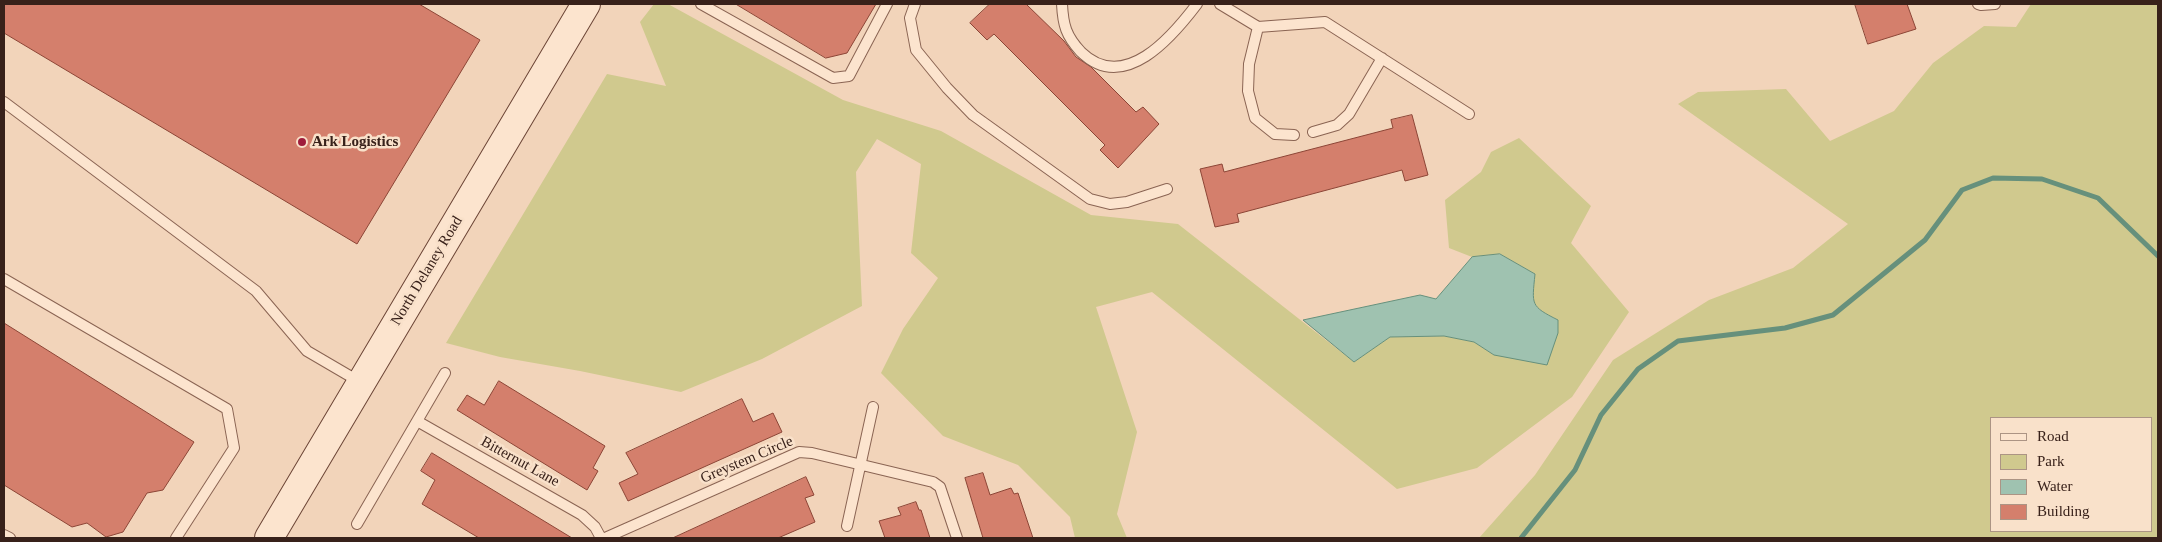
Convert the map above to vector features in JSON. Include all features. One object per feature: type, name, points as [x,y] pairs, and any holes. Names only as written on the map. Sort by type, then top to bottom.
[{"type":"street","name":"North Delaney Road","points":[[269,538],[586,4]]},
{"type":"lane","points":[[701,4],[833,78],[849,76],[887,4]]},
{"type":"lane","points":[[915,4],[910,18],[916,50],[973,115],[1090,199],[1110,204],[1127,202],[1167,189]]},
{"type":"lane","points":[[1062,4],[1063,23],[1074,44],[1089,59],[1103,65],[1121,68],[1139,62],[1178,30],[1198,4]]},
{"type":"lane","points":[[1220,4],[1258,27],[1325,22],[1469,114]]},
{"type":"lane","points":[[1978,4],[1995,4]]},
{"type":"lane","points":[[1258,27],[1249,64],[1248,82],[1248,91],[1256,118],[1275,134],[1294,135]]},
{"type":"lane","points":[[1313,132],[1337,125],[1349,114],[1382,58]]},
{"type":"lane","points":[[4,102],[256,291],[307,351],[361,383]]},
{"type":"lane","points":[[4,279],[227,409],[234,448],[176,538]]},
{"type":"lane","points":[[357,524],[445,373]]},
{"type":"lane","points":[[847,526],[862,464],[873,406]]},
{"type":"lane","name":"Bitternut Lane","points":[[417,421],[582,515],[595,527],[601,538]]},
{"type":"lane","name":"Greystem Circle","points":[[605,538],[799,452],[862,464],[933,482],[940,487],[957,538]]},
{"type":"lane","points":[[4,535],[10,538]]},
{"type":"green space","points":[[654,4],[668,4],[843,100],[941,131],[1091,215],[1178,224],[1354,362],[1390,337],[1444,336],[1474,342],[1494,355],[1558,320],[1542,311],[1535,303],[1533,292],[1535,274],[1500,254],[1472,257],[1449,248],[1445,200],[1481,172],[1491,152],[1519,138],[1591,206],[1571,243],[1629,312],[1572,397],[1477,468],[1397,489],[1152,292],[1096,307],[1137,432],[1117,514],[1127,538],[1075,538],[1070,517],[1018,465],[943,436],[881,373],[903,329],[938,278],[911,253],[921,164],[877,139],[856,172],[862,306],[762,359],[681,392],[500,357],[446,343],[607,74],[666,86],[640,22]]},
{"type":"green space","points":[[2031,4],[2158,4],[2158,538],[1479,538],[1535,475],[1613,360],[1709,300],[1793,268],[1848,224],[1678,104],[1698,92],[1786,89],[1830,141],[1894,111],[1933,63],[1984,26],[2016,27]]},
{"type":"water","points":[[1500,254],[1535,274],[1533,292],[1535,303],[1542,311],[1558,320],[1558,333],[1547,365],[1494,355],[1474,342],[1444,336],[1390,337],[1354,362],[1303,320],[1420,295],[1436,299],[1472,257]]},
{"type":"building","name":"Ark Logistics","points":[[4,4],[419,4],[480,40],[357,244],[4,33]]},
{"type":"building","points":[[736,4],[876,4],[847,53],[826,58]]},
{"type":"building","points":[[990,4],[1026,4],[1064,41],[1076,57],[1091,67],[1136,112],[1143,107],[1159,124],[1118,168],[1100,150],[1105,145],[994,34],[987,40],[970,23]]},
{"type":"building","points":[[1855,4],[1907,4],[1916,29],[1868,44]]},
{"type":"building","points":[[1412,115],[1428,175],[1405,181],[1402,170],[1237,214],[1239,222],[1215,227],[1200,169],[1222,164],[1224,172],[1393,128],[1391,120]]},
{"type":"building","points":[[4,323],[194,442],[163,490],[147,493],[123,532],[106,537],[87,523],[72,527],[4,485]]},
{"type":"building","points":[[499,381],[605,446],[593,468],[598,471],[587,490],[457,410],[467,395],[484,405]]},
{"type":"building","points":[[742,399],[753,422],[773,413],[782,432],[628,501],[619,483],[638,474],[626,453]]},
{"type":"building","points":[[432,453],[572,538],[479,538],[422,504],[435,480],[421,471]]},
{"type":"building","points":[[983,473],[990,495],[1011,488],[1014,494],[1018,493],[1033,538],[983,538],[965,478]]},
{"type":"building","points":[[806,477],[814,495],[805,498],[815,522],[778,538],[673,538]]},
{"type":"building","points":[[916,502],[919,510],[921,510],[930,538],[885,538],[879,521],[901,515],[898,508]]},
{"type":"waterway","points":[[1521,538],[1575,470],[1601,415],[1638,369],[1678,341],[1785,328],[1833,315],[1925,240],[1962,190],[1993,178],[2042,179],[2098,198],[2158,256]]},
{"type":"place","name":"Ark Logistics","points":[[302,142]]}]
